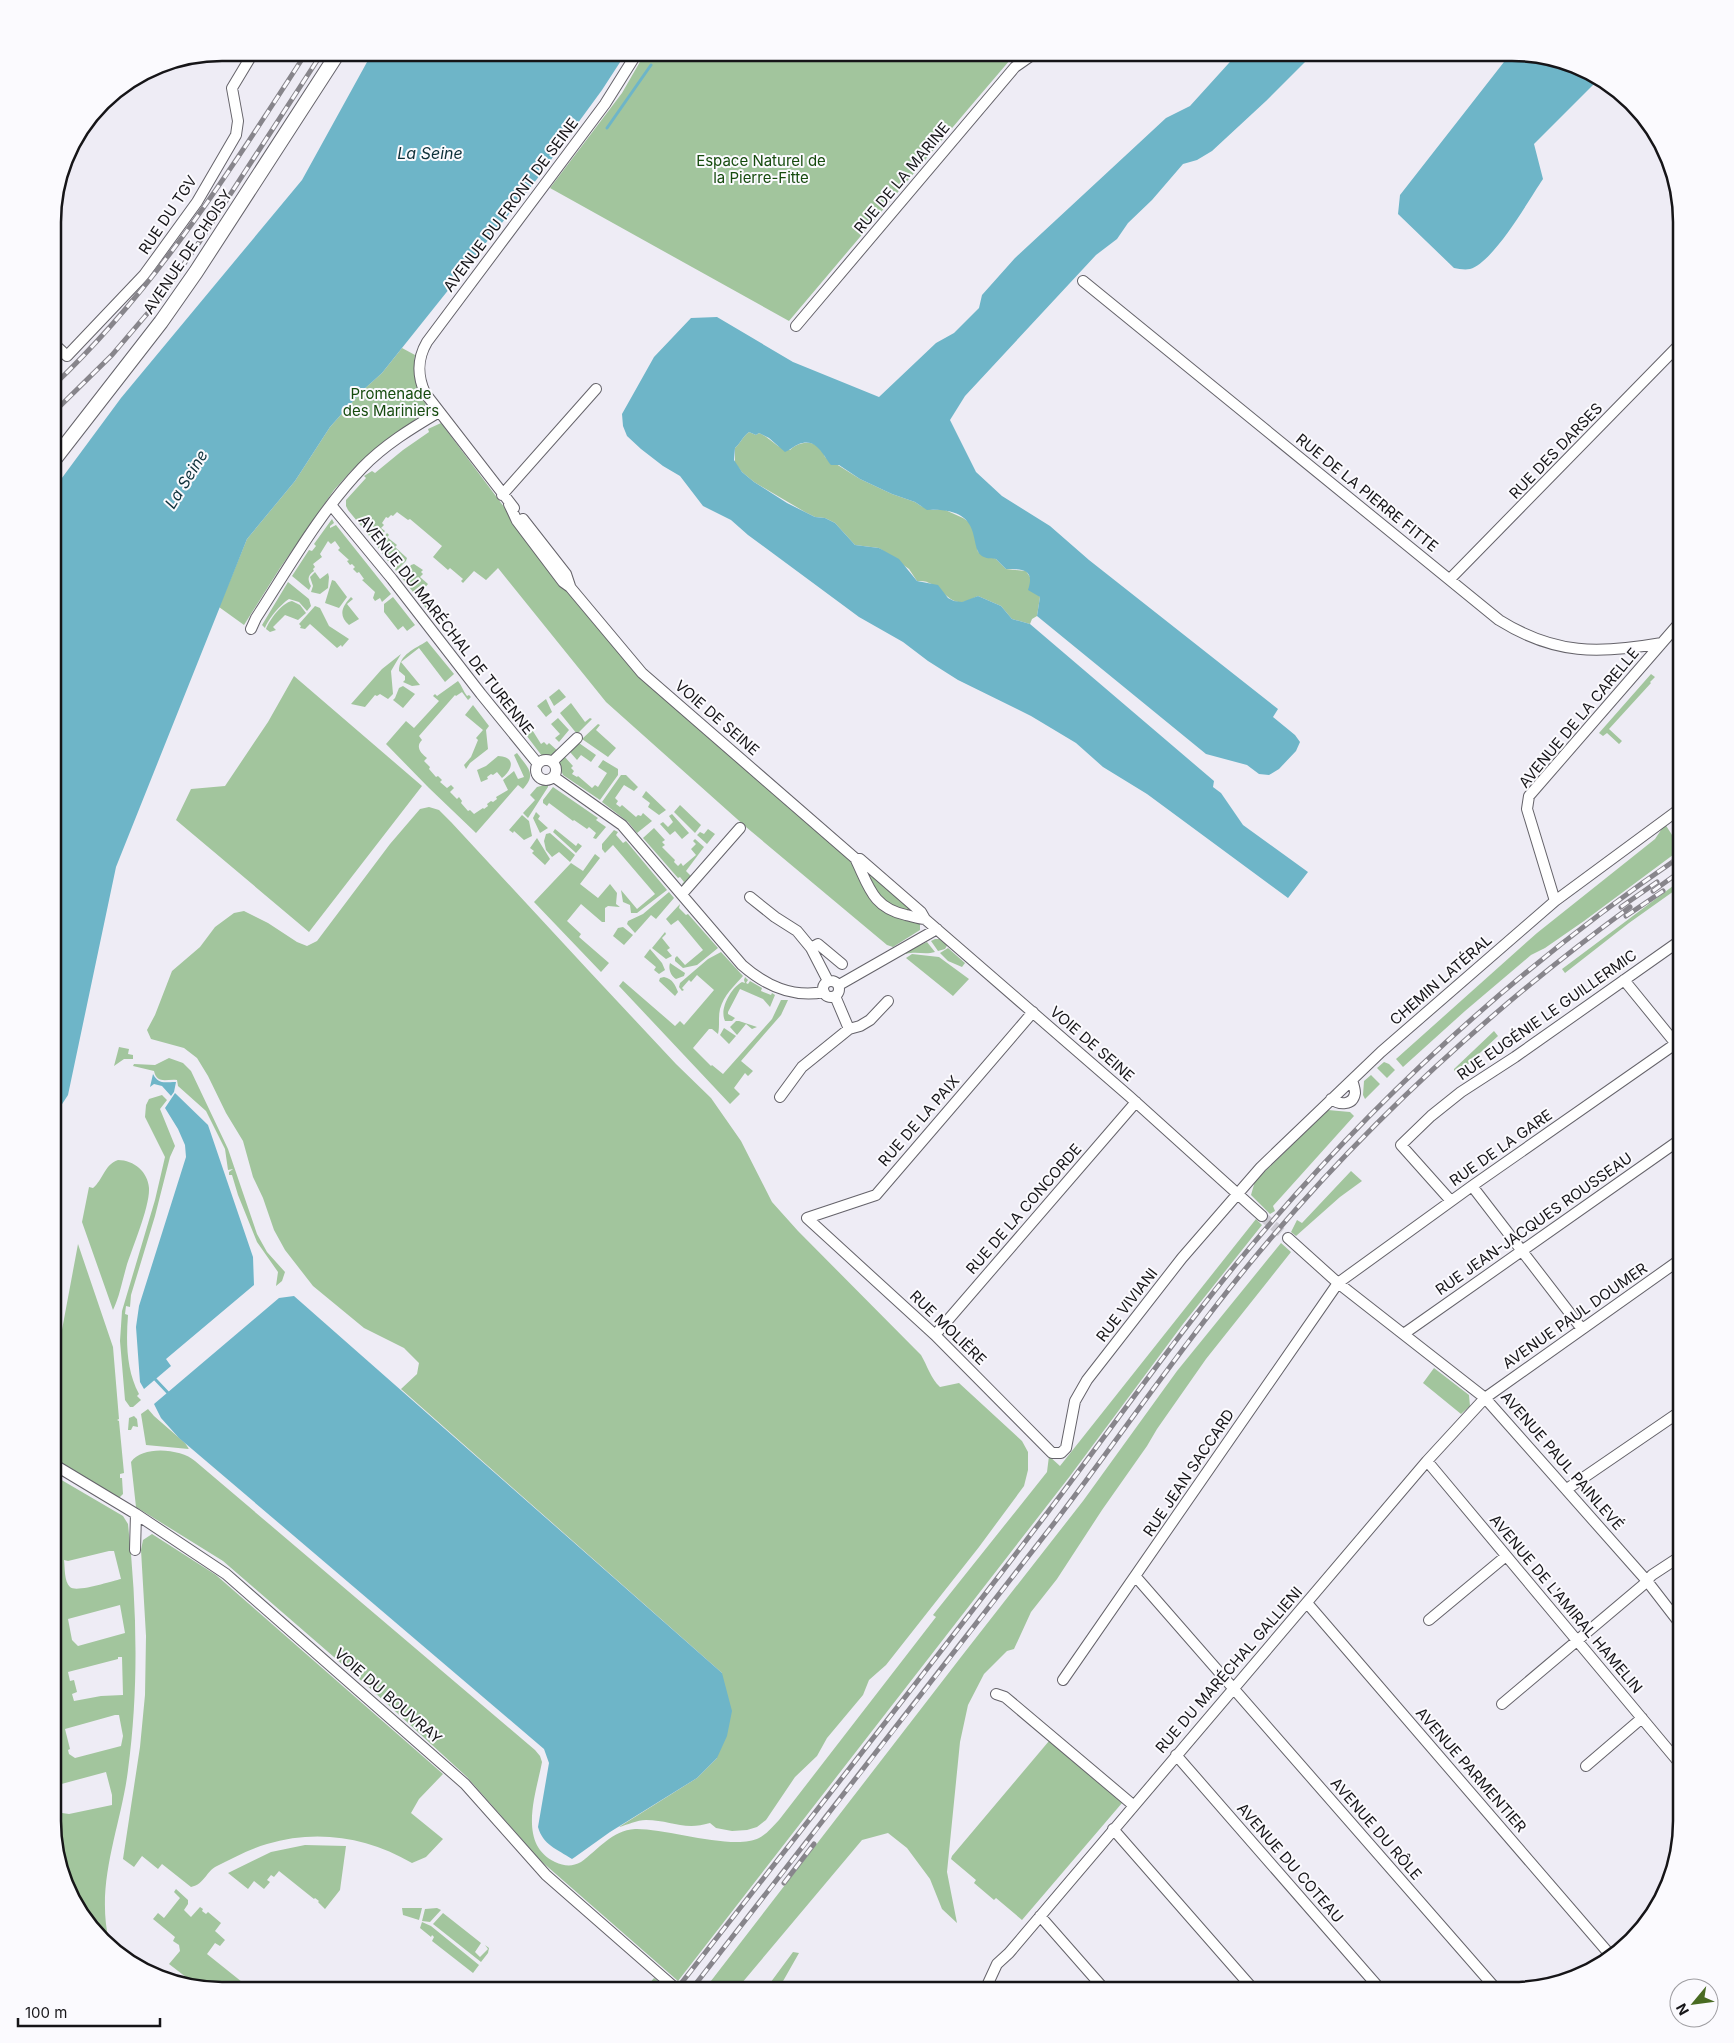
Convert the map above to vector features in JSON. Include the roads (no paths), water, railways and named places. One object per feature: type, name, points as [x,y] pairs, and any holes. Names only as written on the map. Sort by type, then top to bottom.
[{"type":"main road","name":"AVENUE DE CHOISY","points":[[62,449],[188,284],[332,61]]},
{"type":"street","name":"RUE DU TGV","points":[[62,351],[67,356],[144,275],[198,202],[236,135],[238,120],[232,88],[248,61]]},
{"type":"street","name":"AVENUE DU FRONT DE SEINE","points":[[419,377],[419,361],[427,342],[606,104],[632,61]]},
{"type":"street","name":"RUE DE LA MARINE","points":[[796,326],[1016,67],[1023,62]]},
{"type":"street","name":"RUE DE LA PIERRE FITTE","points":[[1083,282],[1499,620],[1519,633],[1563,648],[1583,650],[1626,649],[1662,643]]},
{"type":"street","name":"RUE DES DARSES","points":[[1450,579],[1673,352]]},
{"type":"street","name":"VOIE DE SEINE","points":[[419,377],[425,393],[439,412],[561,567],[568,578],[570,588],[642,673],[856,859],[880,904],[894,912],[925,918]]},
{"type":"street","points":[[502,494],[596,389]]},
{"type":"street","points":[[251,629],[256,618],[331,505],[362,468],[394,440],[439,412]]},
{"type":"street","name":"AVENUE DU MARÉCHAL DE TURENNE","points":[[331,505],[538,764]]},
{"type":"street","name":"AVENUE DE LA CARELLE","points":[[1555,901],[1527,809],[1529,796],[1673,631]]},
{"type":"street","points":[[552,762],[577,738]]},
{"type":"street","points":[[545,760],[552,762],[556,769],[554,777],[546,780],[539,778],[536,769],[538,764],[545,760]]},
{"type":"street","points":[[554,777],[622,825],[742,965],[760,980],[796,994],[824,992]]},
{"type":"street","name":"CHEMIN LATÉRAL","points":[[1235,1196],[1261,1167],[1380,1052],[1555,901],[1673,815]]},
{"type":"street","points":[[682,894],[740,828]]},
{"type":"street","name":"VOIE DE SEINE","points":[[856,859],[860,859],[867,865],[921,912],[937,929],[1136,1102],[1235,1196]]},
{"type":"street","points":[[750,897],[775,917],[797,931],[811,948],[828,981]]},
{"type":"street","points":[[839,985],[937,929]]},
{"type":"street","points":[[811,948],[818,944],[842,964]]},
{"type":"street","name":"RUE EUGÉNIE LE GUILLERMIC","points":[[1451,1201],[1401,1145],[1431,1116],[1461,1092],[1515,1057],[1673,946]]},
{"type":"street","points":[[1624,980],[1673,1037]]},
{"type":"street","points":[[828,981],[824,986],[824,992],[827,996],[835,996]]},
{"type":"street","points":[[828,981],[834,981],[839,985]]},
{"type":"street","points":[[835,996],[838,994],[839,985]]},
{"type":"street","points":[[835,996],[849,1029]]},
{"type":"street","points":[[780,1097],[802,1067],[849,1029],[860,1026],[870,1020],[888,1001]]},
{"type":"street","name":"RUE DE LA PAIX","points":[[807,1218],[876,1195],[1033,1012]]},
{"type":"street","name":"RUE DE LA GARE","points":[[1338,1282],[1472,1186],[1673,1050]]},
{"type":"street","name":"RUE DE LA CONCORDE","points":[[935,1335],[1136,1102]]},
{"type":"street","name":"RUE JEAN-JACQUES ROUSSEAU","points":[[1405,1333],[1673,1145]]},
{"type":"street","points":[[1472,1186],[1582,1329]]},
{"type":"street","points":[[1235,1196],[1262,1216]]},
{"type":"street","name":"RUE VIVIANI","points":[[1066,1448],[1075,1401],[1087,1380],[1182,1258],[1235,1196]]},
{"type":"street","name":"RUE MOLIÈRE","points":[[807,1218],[935,1335],[1052,1453],[1061,1453],[1066,1448]]},
{"type":"street","name":"AVENUE PAUL PAINLEVÉ","points":[[1288,1238],[1338,1282],[1485,1398],[1647,1581],[1673,1614]]},
{"type":"street","name":"AVENUE PAUL DOUMER","points":[[1485,1398],[1673,1265]]},
{"type":"street","name":"RUE JEAN SACCARD","points":[[1063,1680],[1136,1577],[1338,1282]]},
{"type":"street","name":"RUE DU MARÉCHAL GALLIENI","points":[[989,1982],[997,1964],[1009,1953],[1233,1687],[1428,1461],[1485,1398]]},
{"type":"street","points":[[1567,1490],[1673,1417]]},
{"type":"street","name":"AVENUE DE L'AMIRAL HAMELIN","points":[[1428,1461],[1673,1754]]},
{"type":"street","name":"VOIE DU BOUVRAY","points":[[61,1469],[136,1514],[226,1574],[465,1784],[546,1875],[668,1982]]},
{"type":"street","points":[[136,1514],[136,1550]]},
{"type":"street","points":[[1429,1620],[1506,1556]]},
{"type":"street","points":[[1502,1704],[1652,1575],[1673,1562]]},
{"type":"street","name":"AVENUE DU RÔLE","points":[[1136,1577],[1490,1982]]},
{"type":"street","name":"AVENUE PARMENTIER","points":[[1307,1603],[1606,1950]]},
{"type":"street","points":[[996,1694],[1005,1697],[1133,1805]]},
{"type":"street","points":[[1586,1766],[1642,1718]]},
{"type":"street","name":"AVENUE DU COTEAU","points":[[1176,1755],[1374,1982]]},
{"type":"street","points":[[1113,1829],[1247,1982]]},
{"type":"street","points":[[1040,1916],[1098,1982]]},
{"type":"water","name":"La Seine","points":[[368,61],[621,61],[537,179],[382,373],[362,391],[330,427],[295,481],[247,539],[116,867],[68,1095],[61,1105],[62,478],[121,398],[302,180]]},
{"type":"water","points":[[1230,62],[1305,62],[1212,151],[1197,160],[1183,164],[1152,200],[1128,223],[1117,239],[1096,255],[965,396],[950,420],[976,472],[1002,496],[1050,526],[1089,560],[1278,709],[1273,717],[1295,735],[1300,742],[1296,751],[1279,769],[1269,775],[1259,774],[1247,765],[1206,754],[1037,616],[1040,597],[1028,590],[1030,583],[1029,574],[1018,569],[1006,569],[996,559],[985,558],[979,553],[968,522],[960,515],[947,511],[927,510],[915,502],[860,479],[839,465],[831,465],[822,452],[810,443],[799,444],[785,452],[769,438],[759,433],[756,435],[749,432],[735,448],[734,460],[742,472],[754,482],[787,503],[815,517],[825,518],[835,523],[855,545],[879,548],[899,559],[917,581],[938,585],[948,598],[954,601],[962,602],[978,596],[1001,606],[1012,619],[1030,624],[1214,781],[1213,787],[1221,793],[1243,825],[1308,872],[1288,898],[1147,794],[1103,767],[1076,743],[1031,716],[958,680],[903,642],[859,617],[748,535],[731,520],[703,506],[680,476],[641,449],[627,436],[623,426],[622,414],[654,357],[691,318],[717,317],[793,362],[879,397],[936,343],[954,333],[979,308],[982,295],[1015,258],[1166,118],[1190,106]]},
{"type":"water","points":[[1504,62],[1543,64],[1573,74],[1594,84],[1534,144],[1543,179],[1510,230],[1479,264],[1470,269],[1454,268],[1398,214],[1400,195]]},
{"type":"water","points":[[153,1074],[157,1080],[176,1082],[171,1096],[162,1086],[154,1084],[150,1087]]},
{"type":"water","points":[[175,1093],[208,1125],[253,1257],[254,1285],[166,1359],[171,1366],[144,1389],[140,1382],[136,1327],[139,1306],[186,1157],[185,1145],[165,1108]]},
{"type":"water","points":[[294,1296],[722,1673],[732,1711],[727,1736],[717,1758],[697,1778],[610,1832],[572,1859],[556,1849],[543,1838],[538,1827],[549,1763],[544,1749],[179,1438],[161,1418],[154,1404],[279,1298]]},
{"type":"waterway","points":[[607,128],[651,65]]},
{"type":"waterway","points":[[154,1378],[170,1395]]},
{"type":"tunnel","points":[[1262,1216],[1288,1238]]},
{"type":"railway","points":[[62,377],[125,309],[190,227],[301,61]]},
{"type":"railway","points":[[62,404],[112,355],[158,301],[200,241],[317,61]]},
{"type":"railway","points":[[682,1982],[903,1700],[1186,1328],[1286,1205],[1390,1095],[1501,993],[1619,900],[1673,862]]},
{"type":"railway","points":[[1653,891],[1673,877]]},
{"type":"railway","points":[[1621,907],[1657,882]]},
{"type":"railway","points":[[1626,916],[1663,891]]},
{"type":"railway","points":[[697,1982],[1055,1522],[1221,1299],[1289,1217],[1333,1168],[1427,1075],[1526,988],[1630,907]]},
{"type":"railway","points":[[784,1883],[814,1844]]},
{"type":"park label","name":"Espace Naturel de la Pierre-Fitte","points":[[761,170]]},
{"type":"park label","name":"Promenade des Mariniers","points":[[391,402]]}]
